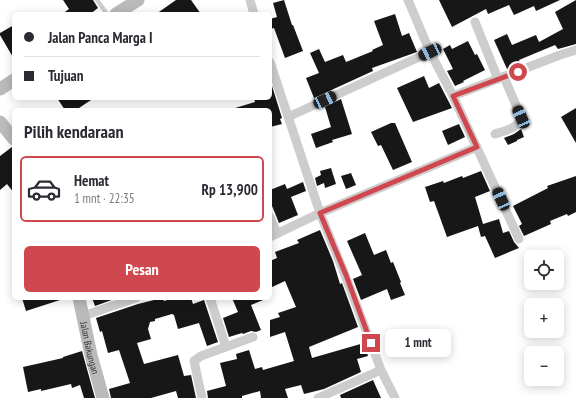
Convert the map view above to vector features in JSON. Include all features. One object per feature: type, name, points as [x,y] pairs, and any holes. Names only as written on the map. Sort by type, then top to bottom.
[{"type":"main road","points":[[119,12],[138,0]]},
{"type":"main road","points":[[0,89],[12,81]]},
{"type":"main road","points":[[0,122],[12,137]]},
{"type":"main road","name":"Jalan Bakungan","points":[[79,300],[91,355],[103,398]]},
{"type":"street","points":[[250,0],[253,12]]},
{"type":"street","points":[[408,0],[430,52],[453,96],[518,239]]},
{"type":"street","points":[[475,22],[521,117],[521,120],[516,126],[495,134]]},
{"type":"street","points":[[453,96],[576,50]]},
{"type":"street","points":[[288,117],[430,52]]},
{"type":"street","points":[[272,68],[320,213],[346,275],[381,370],[395,398]]},
{"type":"street","points":[[274,235],[320,213],[477,147]]},
{"type":"street","points":[[83,316],[130,300]]},
{"type":"street","points":[[211,300],[226,347]]},
{"type":"street","points":[[202,398],[194,360],[253,337]]},
{"type":"street","points":[[318,398],[381,370]]},
{"type":"lane","points":[[97,0],[106,12]]},
{"type":"building","points":[[63,0],[93,0],[98,8],[93,12],[65,12],[69,9]]},
{"type":"building","points":[[176,0],[191,0],[200,12],[159,12]]},
{"type":"building","points":[[284,0],[292,25],[303,51],[285,58],[274,28],[272,28],[272,18],[277,17],[273,3]]},
{"type":"building","points":[[439,0],[560,0],[536,11],[534,6],[514,15],[509,5],[488,14],[486,9],[452,27]]},
{"type":"building","points":[[576,0],[576,44],[558,49],[555,45],[519,60],[521,64],[507,69],[494,40],[507,34],[512,45],[536,35],[539,42],[563,29],[555,12]]},
{"type":"building","points":[[395,14],[402,36],[409,33],[417,52],[372,68],[373,71],[314,98],[306,78],[319,73],[310,53],[319,49],[325,62],[343,55],[346,62],[373,51],[372,50],[383,45],[374,21]]},
{"type":"building","points":[[12,26],[12,56],[0,35],[0,33]]},
{"type":"building","points":[[468,41],[485,70],[455,86],[447,71],[453,69],[443,49],[450,45],[452,49]]},
{"type":"building","points":[[424,76],[429,88],[439,83],[452,108],[413,122],[397,88]]},
{"type":"building","points":[[272,86],[282,118],[280,119],[282,124],[272,126],[272,108],[235,108],[255,102],[254,100],[272,100]]},
{"type":"building","points":[[341,99],[352,134],[332,140],[333,142],[316,148],[311,134],[331,127],[325,107]]},
{"type":"building","points":[[58,100],[91,100],[79,108],[64,108]]},
{"type":"building","points":[[576,108],[576,143],[561,117]]},
{"type":"building","points":[[391,123],[395,123],[412,162],[393,170],[381,145],[378,146],[371,132]]},
{"type":"building","points":[[459,124],[465,137],[448,145],[442,131]]},
{"type":"building","points":[[521,129],[524,137],[508,145],[504,138]]},
{"type":"building","points":[[12,147],[12,190],[7,184],[0,190],[0,156]]},
{"type":"building","points":[[331,168],[336,184],[325,188],[324,183],[317,186],[315,178],[321,175],[320,171]]},
{"type":"building","points":[[481,171],[490,191],[475,197],[483,224],[499,219],[503,233],[509,231],[514,242],[519,248],[495,258],[485,236],[481,237],[478,226],[447,237],[434,201],[430,202],[425,187],[443,181],[444,183],[462,176],[463,178]]},
{"type":"building","points":[[351,173],[356,185],[346,189],[341,176]]},
{"type":"building","points":[[576,176],[576,212],[550,221],[551,224],[524,236],[519,226],[522,224],[513,206],[548,188],[547,186]]},
{"type":"building","points":[[303,182],[306,191],[291,197],[298,215],[279,223],[272,206],[272,189],[285,184],[287,189]]},
{"type":"building","points":[[320,230],[358,327],[309,347],[312,358],[364,343],[368,356],[357,359],[361,372],[324,389],[304,394],[301,385],[285,389],[288,398],[261,398],[260,391],[242,396],[242,398],[208,398],[207,391],[226,386],[220,363],[237,359],[236,354],[249,350],[255,369],[262,367],[263,370],[294,361],[285,332],[270,337],[270,320],[280,317],[278,313],[296,307],[285,281],[272,287],[272,260],[277,258],[275,252],[299,243],[297,240]]},
{"type":"building","points":[[365,233],[374,255],[386,250],[391,263],[393,262],[405,295],[391,300],[387,289],[361,300],[353,279],[362,275],[347,241]]},
{"type":"building","points":[[23,300],[60,300],[26,311]]},
{"type":"building","points":[[93,300],[112,300],[95,306]]},
{"type":"building","points":[[154,300],[192,300],[193,304],[204,300],[218,342],[207,346],[199,323],[178,329],[174,315],[172,314],[150,322],[148,329],[151,339],[137,343],[144,364],[178,355],[184,376],[191,375],[196,398],[178,398],[176,391],[151,398],[111,398],[109,389],[130,383],[119,350],[108,353],[102,331],[100,332],[96,318]]},
{"type":"building","points":[[233,300],[263,300],[251,305],[261,330],[229,337],[223,318],[238,312]]},
{"type":"building","points":[[82,351],[95,398],[84,398],[80,385],[72,388],[71,384],[41,391],[41,389],[28,392],[23,367],[63,358]]},
{"type":"building","points":[[373,380],[381,398],[341,398],[340,395]]},
{"type":"route","points":[[371,343],[346,275],[320,213],[477,147],[453,96],[518,72]]}]
